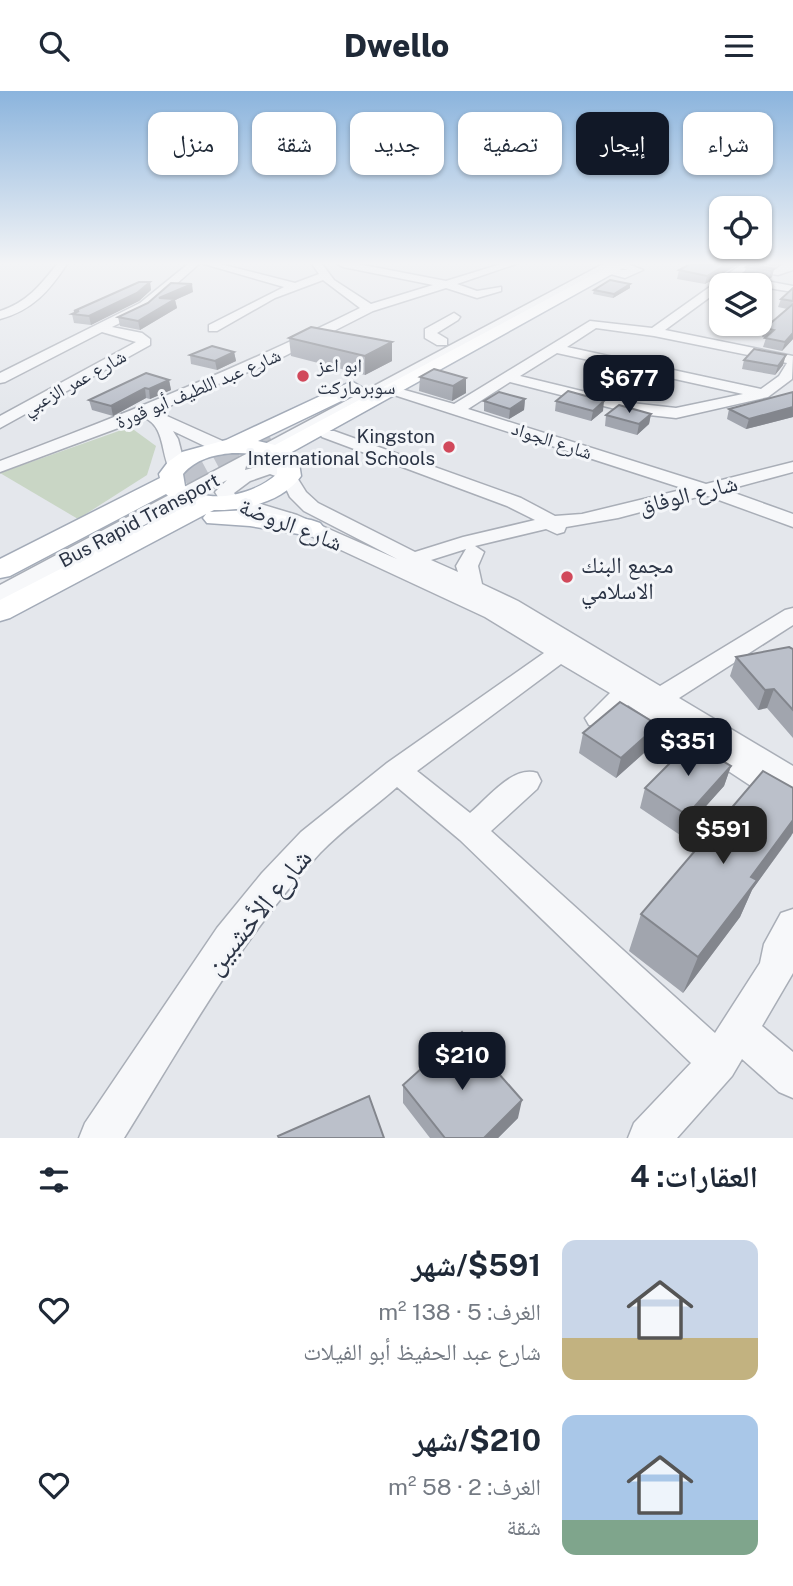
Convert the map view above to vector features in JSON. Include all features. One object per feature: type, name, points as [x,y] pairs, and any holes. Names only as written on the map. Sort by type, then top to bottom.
[{"type":"main road","points":[[271,443],[442,342],[462,322],[481,313]]},
{"type":"main road","points":[[0,570],[178,493],[236,502],[268,493],[328,434],[396,391],[463,356],[533,313]]},
{"type":"main road","points":[[198,436],[271,443],[434,351],[462,322]]},
{"type":"main road","points":[[103,558],[178,493],[196,454],[226,447],[271,443],[399,384],[490,338]]},
{"type":"main road","points":[[271,443],[285,459],[289,474]]},
{"type":"main road","points":[[0,581],[178,493]]},
{"type":"main road","points":[[0,602],[178,493]]},
{"type":"main road","points":[[0,612],[103,558],[199,523],[224,517],[250,518],[311,528]]},
{"type":"street","points":[[0,379],[132,313]]},
{"type":"street","points":[[213,328],[242,313]]},
{"type":"street","name":"شارع عبد اللطيف أبو قورة","points":[[0,467],[152,416],[193,390],[268,359],[359,313]]},
{"type":"street","name":"Bus Rapid Transport","points":[[0,592],[271,443],[522,313]]},
{"type":"street","points":[[654,332],[680,313]]},
{"type":"street","points":[[457,409],[507,377],[594,324],[654,332],[793,363],[785,379],[762,394],[717,406],[668,413],[631,408],[507,377]]},
{"type":"street","name":"شارع عمر الزعبي","points":[[0,423],[145,342],[138,336],[103,329]]},
{"type":"street","points":[[554,348],[762,394]]},
{"type":"street","points":[[611,362],[625,352]]},
{"type":"street","points":[[244,355],[268,359]]},
{"type":"street","name":"شارع الجواد","points":[[396,391],[707,490],[793,521]]},
{"type":"street","points":[[152,416],[226,447]]},
{"type":"street","points":[[152,416],[170,439],[178,493]]},
{"type":"street","points":[[328,434],[514,502],[555,526]]},
{"type":"street","name":"شارع الوفاق","points":[[410,566],[555,526],[793,467]]},
{"type":"street","name":"شارع الروضة","points":[[289,474],[294,490],[310,507],[561,652],[793,799]]},
{"type":"street","name":"شارع الروضة","points":[[236,502],[269,510],[410,566],[472,587],[510,606],[793,780]]},
{"type":"street","name":"شارع الوفاق","points":[[410,566],[474,552],[555,526]]},
{"type":"street","points":[[472,587],[467,566],[474,552]]},
{"type":"street","points":[[660,697],[764,644],[793,615]]},
{"type":"street","name":"شارع الأخشبين","points":[[100,1138],[229,939],[273,883],[312,841],[397,771],[561,652]]},
{"type":"street","points":[[598,718],[627,692]]},
{"type":"street","points":[[397,771],[471,831],[718,1062]]},
{"type":"street","points":[[471,831],[527,781]]},
{"type":"street","points":[[649,1138],[718,1062],[785,964],[781,944],[793,924]]},
{"type":"street","points":[[738,1030],[793,1078]]},
{"type":"green space","points":[[130,427],[156,446],[147,475],[78,519],[0,473]]},
{"type":"building","points":[[75,313],[96,313],[89,316],[72,314]]},
{"type":"building","points":[[127,313],[152,313],[138,321],[118,317]]},
{"type":"building","points":[[783,313],[793,313],[793,333],[785,342],[765,338],[772,336],[772,322]]},
{"type":"building","points":[[311,327],[392,342],[365,356],[289,338]]},
{"type":"building","points":[[212,346],[234,352],[215,361],[190,355]]},
{"type":"building","points":[[754,349],[786,355],[778,366],[744,360]]},
{"type":"building","points":[[434,369],[466,378],[453,386],[420,377]]},
{"type":"building","points":[[146,373],[169,380],[149,389],[145,388],[111,406],[89,400]]},
{"type":"building","points":[[568,391],[604,401],[593,411],[556,401]]},
{"type":"building","points":[[499,392],[525,399],[510,409],[484,401]]},
{"type":"building","points":[[793,392],[793,407],[749,419],[729,409]]},
{"type":"building","points":[[619,405],[651,414],[639,424],[606,415]]},
{"type":"building","points":[[789,647],[793,649],[793,710],[774,689],[765,690],[736,657]]},
{"type":"building","points":[[620,702],[658,725],[621,758],[583,733]]},
{"type":"building","points":[[691,742],[731,766],[687,815],[645,788]]},
{"type":"building","points":[[763,771],[793,788],[793,820],[751,877],[757,880],[698,957],[641,914]]},
{"type":"building","points":[[462,1032],[522,1100],[484,1138],[445,1138],[403,1085]]},
{"type":"building","points":[[369,1096],[384,1138],[278,1136]]},
{"type":"tunnel","points":[[154,499],[270,437]]},
{"type":"place","name":"ابو اعز سوبرماركت","points":[[303,376]]},
{"type":"place","name":"Kingston International Schools","points":[[449,447]]},
{"type":"place","name":"مجمع البنك الاسلامي","points":[[567,577]]}]
